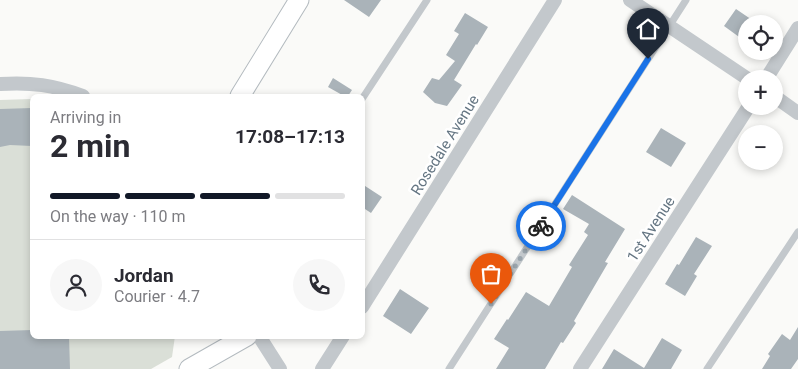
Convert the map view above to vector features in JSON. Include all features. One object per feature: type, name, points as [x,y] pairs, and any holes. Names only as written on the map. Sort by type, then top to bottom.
[{"type":"street","points":[[241,94],[299,0]]},
{"type":"street","name":"Rosedale Avenue","points":[[365,302],[555,0]]},
{"type":"street","points":[[630,0],[738,72]]},
{"type":"street","points":[[772,70],[798,28]]},
{"type":"street","points":[[0,84],[45,85],[77,94]]},
{"type":"street","points":[[783,102],[798,112]]},
{"type":"street","name":"1st Avenue","points":[[580,369],[743,115]]},
{"type":"street","points":[[189,369],[242,339]]},
{"type":"street","points":[[261,339],[280,369]]},
{"type":"street","points":[[322,369],[342,339]]},
{"type":"lane","points":[[365,94],[427,0]]},
{"type":"lane","points":[[449,369],[686,0]]},
{"type":"lane","points":[[707,369],[798,232]]},
{"type":"shaded area","points":[[30,99],[30,339],[175,339],[172,357],[151,369],[0,369],[0,100]]},
{"type":"building","points":[[344,0],[381,0],[369,17]]},
{"type":"building","points":[[736,9],[745,15],[738,15],[738,36],[724,26]]},
{"type":"building","points":[[465,13],[488,27],[454,80],[462,85],[447,106],[435,103],[423,92],[432,78],[439,80],[455,61],[446,55],[459,34],[454,31]]},
{"type":"building","points":[[333,78],[352,90],[349,94],[340,94],[328,87]]},
{"type":"building","points":[[30,108],[30,146],[10,145],[0,147],[0,109]]},
{"type":"building","points":[[661,128],[686,143],[671,167],[646,152]]},
{"type":"building","points":[[365,186],[382,197],[371,213],[365,209]]},
{"type":"building","points":[[572,195],[625,229],[605,262],[608,263],[574,321],[576,323],[563,343],[561,342],[545,369],[496,369],[509,348],[494,339],[507,319],[526,292],[549,306],[572,267],[569,265],[588,235],[584,232],[589,224],[563,209]]},
{"type":"building","points":[[696,237],[712,246],[694,274],[697,276],[685,296],[665,284]]},
{"type":"building","points":[[400,289],[429,308],[411,334],[383,316]]},
{"type":"building","points":[[798,327],[798,359],[791,369],[762,369],[770,356],[768,354],[782,334],[790,340]]},
{"type":"building","points":[[30,330],[30,339],[69,339],[70,369],[0,369],[0,331]]},
{"type":"building","points":[[662,338],[682,350],[671,369],[602,369],[614,349],[644,368]]},
{"type":"way so far","points":[[491,304],[541,226]]},
{"type":"route","points":[[541,226],[648,59]]}]
